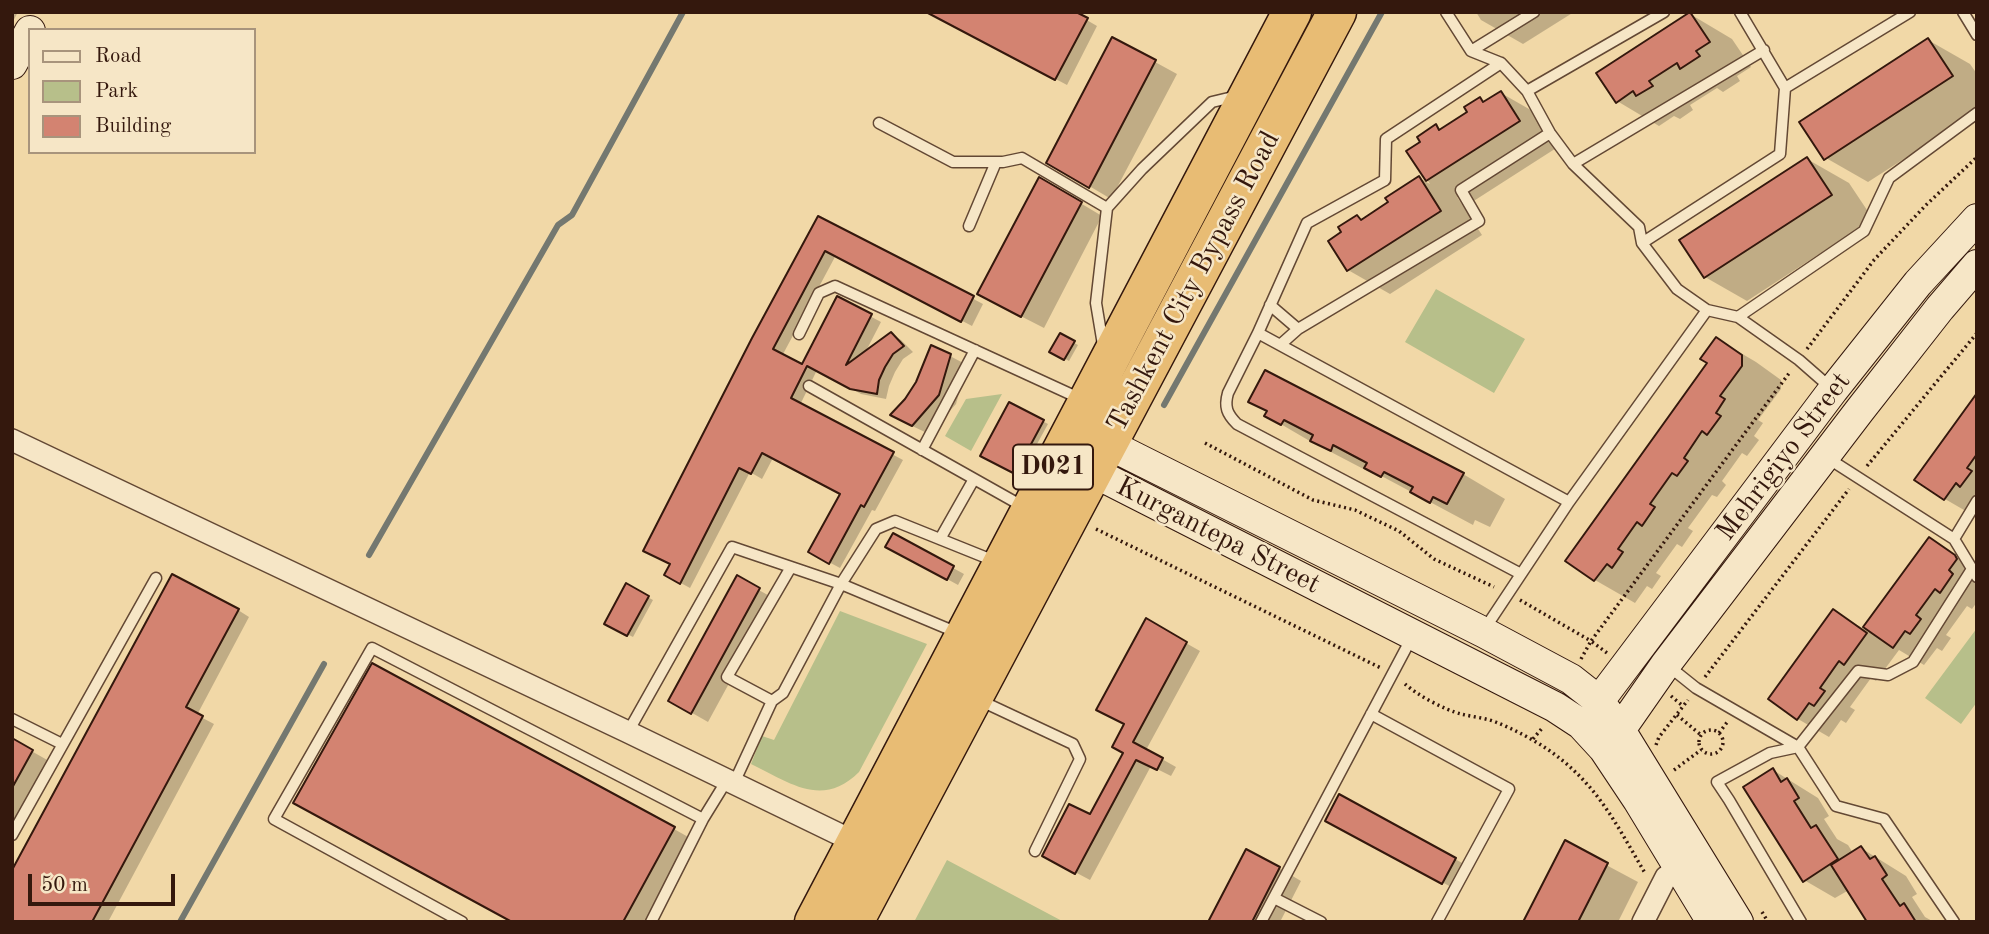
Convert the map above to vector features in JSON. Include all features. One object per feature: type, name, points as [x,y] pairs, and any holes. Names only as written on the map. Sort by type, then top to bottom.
[{"type":"highway","name":"Tashkent City Bypass Road","points":[[814,922],[1292,12]]},
{"type":"highway","name":"Tashkent City Bypass Road","points":[[853,922],[1337,12]]},
{"type":"main road","points":[[32,28],[40,12]]},
{"type":"main road","points":[[12,64],[28,35]]},
{"type":"main road","name":"Mehrigiyo Street","points":[[1599,701],[1833,390],[1918,283],[1977,219]]},
{"type":"main road","name":"Mehrigiyo Street","points":[[1612,739],[1666,664],[1825,457],[1940,308],[1977,265]]},
{"type":"main road","name":"Kurgantepa Street","points":[[1067,440],[1413,635],[1612,739],[1738,922]]},
{"type":"main road","name":"Kurgantepa Street","points":[[1101,458],[1483,632],[1571,679],[1599,701],[1638,800],[1712,922]]},
{"type":"street","points":[[12,440],[855,842]]},
{"type":"street","points":[[1643,922],[1667,877],[1679,867]]},
{"type":"lane","points":[[1446,12],[1471,51],[1501,63],[1527,91],[1550,133],[1573,164],[1639,227],[1642,243],[1677,289],[1707,310],[1738,317],[1799,360],[1833,390]]},
{"type":"lane","points":[[1471,51],[1534,12]]},
{"type":"lane","points":[[1527,91],[1664,12]]},
{"type":"lane","points":[[1642,243],[1780,154],[1785,88],[1740,12]]},
{"type":"lane","points":[[1785,88],[1910,12]]},
{"type":"lane","points":[[1963,12],[1977,35]]},
{"type":"lane","points":[[1573,164],[1764,50]]},
{"type":"lane","points":[[1501,63],[1386,139],[1385,180],[1307,223],[1228,393],[1226,410],[1237,424],[1521,574]]},
{"type":"lane","points":[[1106,365],[1096,303],[1107,208],[1142,169],[1212,102],[1250,92]]},
{"type":"lane","points":[[1738,317],[1864,231],[1889,178],[1977,113]]},
{"type":"lane","points":[[879,123],[953,162],[996,162],[1022,158],[1107,208]]},
{"type":"lane","points":[[1280,345],[1298,329],[1479,221],[1461,190],[1550,133]]},
{"type":"lane","points":[[969,226],[996,162]]},
{"type":"lane","points":[[799,334],[819,293],[835,286],[1087,402]]},
{"type":"lane","points":[[1270,306],[1298,329]]},
{"type":"lane","points":[[1483,632],[1569,502],[1707,310]]},
{"type":"lane","points":[[1258,333],[1569,502]]},
{"type":"lane","points":[[922,450],[975,350]]},
{"type":"lane","points":[[809,386],[1030,510]]},
{"type":"lane","points":[[1801,922],[1717,782],[1770,753],[1798,747],[1858,671],[1888,675],[1913,662],[1974,573],[1954,539],[1825,457]]},
{"type":"lane","points":[[940,539],[974,479]]},
{"type":"lane","points":[[1954,539],[1977,501]]},
{"type":"lane","points":[[651,922],[703,819],[730,782],[772,701],[783,693],[841,584],[876,529],[895,521],[1001,564]]},
{"type":"lane","points":[[628,732],[732,547],[841,584],[964,636]]},
{"type":"lane","points":[[772,701],[727,677],[791,567]]},
{"type":"lane","points":[[12,835],[156,578]]},
{"type":"lane","points":[[1261,922],[1413,635]]},
{"type":"lane","points":[[462,922],[274,819],[372,648],[703,819]]},
{"type":"lane","points":[[1666,664],[1696,688],[1798,747],[1836,806],[1884,819],[1954,922]]},
{"type":"lane","points":[[974,697],[1073,744],[1080,759],[1035,851]]},
{"type":"lane","points":[[1371,714],[1509,789],[1437,922]]},
{"type":"lane","points":[[12,719],[62,744]]},
{"type":"lane","points":[[1274,898],[1321,922]]},
{"type":"path","points":[[1654,751],[1659,737],[1858,477],[1977,333]]},
{"type":"path","points":[[1580,662],[1591,640]]},
{"type":"path","points":[[1677,715],[1701,735]]},
{"type":"path","points":[[1533,739],[1547,721]]},
{"type":"path","points":[[1710,730],[1722,737],[1723,745],[1719,752],[1710,755],[1701,750],[1701,735],[1710,730]]},
{"type":"path","points":[[1674,770],[1701,750]]},
{"type":"green space","points":[[1436,289],[1525,339],[1494,393],[1405,342]]},
{"type":"green space","points":[[1002,394],[971,451],[945,436],[966,399]]},
{"type":"green space","points":[[840,611],[927,644],[859,772],[832,789],[805,789],[751,764],[762,736],[774,740]]},
{"type":"green space","points":[[1977,628],[1977,702],[1961,724],[1925,698]]},
{"type":"green space","points":[[947,860],[1064,922],[914,922]]},
{"type":"building","points":[[926,12],[1076,12],[1088,18],[1055,80]]},
{"type":"building","points":[[1690,12],[1710,42],[1696,51],[1700,56],[1680,69],[1677,63],[1649,81],[1653,86],[1636,96],[1633,91],[1616,103],[1596,73]]},
{"type":"building","points":[[1112,37],[1156,60],[1089,188],[1046,163]]},
{"type":"building","points":[[1928,38],[1953,76],[1824,160],[1799,122]]},
{"type":"building","points":[[1501,91],[1520,121],[1426,181],[1406,151],[1420,142],[1417,137],[1436,124],[1439,130],[1467,112],[1464,107],[1480,97],[1483,102]]},
{"type":"building","points":[[1807,157],[1832,195],[1704,278],[1679,240]]},
{"type":"building","points":[[1419,176],[1441,211],[1347,271],[1328,241],[1341,232],[1338,227],[1357,215],[1361,220],[1388,202],[1385,198]]},
{"type":"building","points":[[1039,177],[1082,202],[1021,317],[977,294]]},
{"type":"building","points":[[818,216],[974,296],[961,322],[825,251],[773,349],[802,364],[837,296],[872,314],[846,365],[891,332],[904,346],[893,354],[885,367],[877,394],[850,389],[807,366],[791,398],[894,452],[829,564],[808,552],[840,494],[762,453],[751,474],[739,468],[680,584],[664,575],[670,564],[643,551]]},
{"type":"building","points":[[1060,333],[1075,341],[1064,360],[1049,352]]},
{"type":"building","points":[[1716,337],[1742,355],[1742,366],[1720,396],[1725,399],[1716,413],[1721,416],[1707,435],[1702,431],[1684,458],[1688,461],[1677,476],[1672,473],[1650,504],[1655,507],[1642,526],[1637,522],[1618,549],[1623,552],[1612,568],[1607,564],[1594,581],[1565,561],[1707,363],[1700,359]]},
{"type":"building","points":[[931,345],[951,354],[939,395],[912,426],[890,415],[916,382]]},
{"type":"building","points":[[1265,370],[1464,473],[1447,504],[1433,497],[1430,503],[1410,492],[1413,487],[1384,472],[1381,477],[1364,468],[1367,463],[1333,445],[1331,451],[1310,441],[1313,435],[1284,420],[1281,425],[1264,416],[1267,411],[1248,402]]},
{"type":"building","points":[[1977,393],[1977,454],[1967,468],[1972,471],[1960,487],[1956,483],[1944,500],[1914,480]]},
{"type":"building","points":[[1009,402],[1044,420],[1015,474],[980,456]]},
{"type":"building","points":[[893,533],[954,566],[947,580],[885,547]]},
{"type":"building","points":[[1929,537],[1955,555],[1957,559],[1949,570],[1953,574],[1940,593],[1935,589],[1916,615],[1921,619],[1910,634],[1905,631],[1893,648],[1863,627]]},
{"type":"building","points":[[172,574],[239,609],[186,707],[203,716],[92,922],[12,922],[12,870]]},
{"type":"building","points":[[737,575],[760,588],[691,714],[668,701]]},
{"type":"building","points":[[626,583],[649,596],[627,636],[604,624]]},
{"type":"building","points":[[1833,609],[1867,633],[1844,665],[1839,661],[1820,688],[1825,691],[1814,706],[1809,703],[1797,720],[1768,699]]},
{"type":"building","points":[[1146,618],[1187,642],[1133,742],[1163,758],[1157,770],[1136,760],[1075,874],[1042,856],[1069,804],[1090,814],[1123,753],[1112,747],[1124,724],[1096,710]]},
{"type":"building","points":[[372,663],[675,827],[623,922],[512,922],[293,803]]},
{"type":"building","points":[[12,738],[33,750],[12,788]]},
{"type":"building","points":[[1773,768],[1781,782],[1787,778],[1799,798],[1794,801],[1811,828],[1816,825],[1838,859],[1803,882],[1743,787]]},
{"type":"building","points":[[1339,794],[1456,858],[1442,884],[1325,821]]},
{"type":"building","points":[[1565,840],[1608,863],[1578,922],[1523,922]]},
{"type":"building","points":[[1861,846],[1870,859],[1875,856],[1887,875],[1882,879],[1900,906],[1904,903],[1916,922],[1867,922],[1831,865]]},
{"type":"building","points":[[1246,849],[1280,867],[1252,922],[1208,922]]},
{"type":"waterway","points":[[369,555],[558,225],[572,215],[683,12]]},
{"type":"waterway","points":[[1164,405],[1382,12]]},
{"type":"waterway","points":[[180,922],[324,664]]}]
